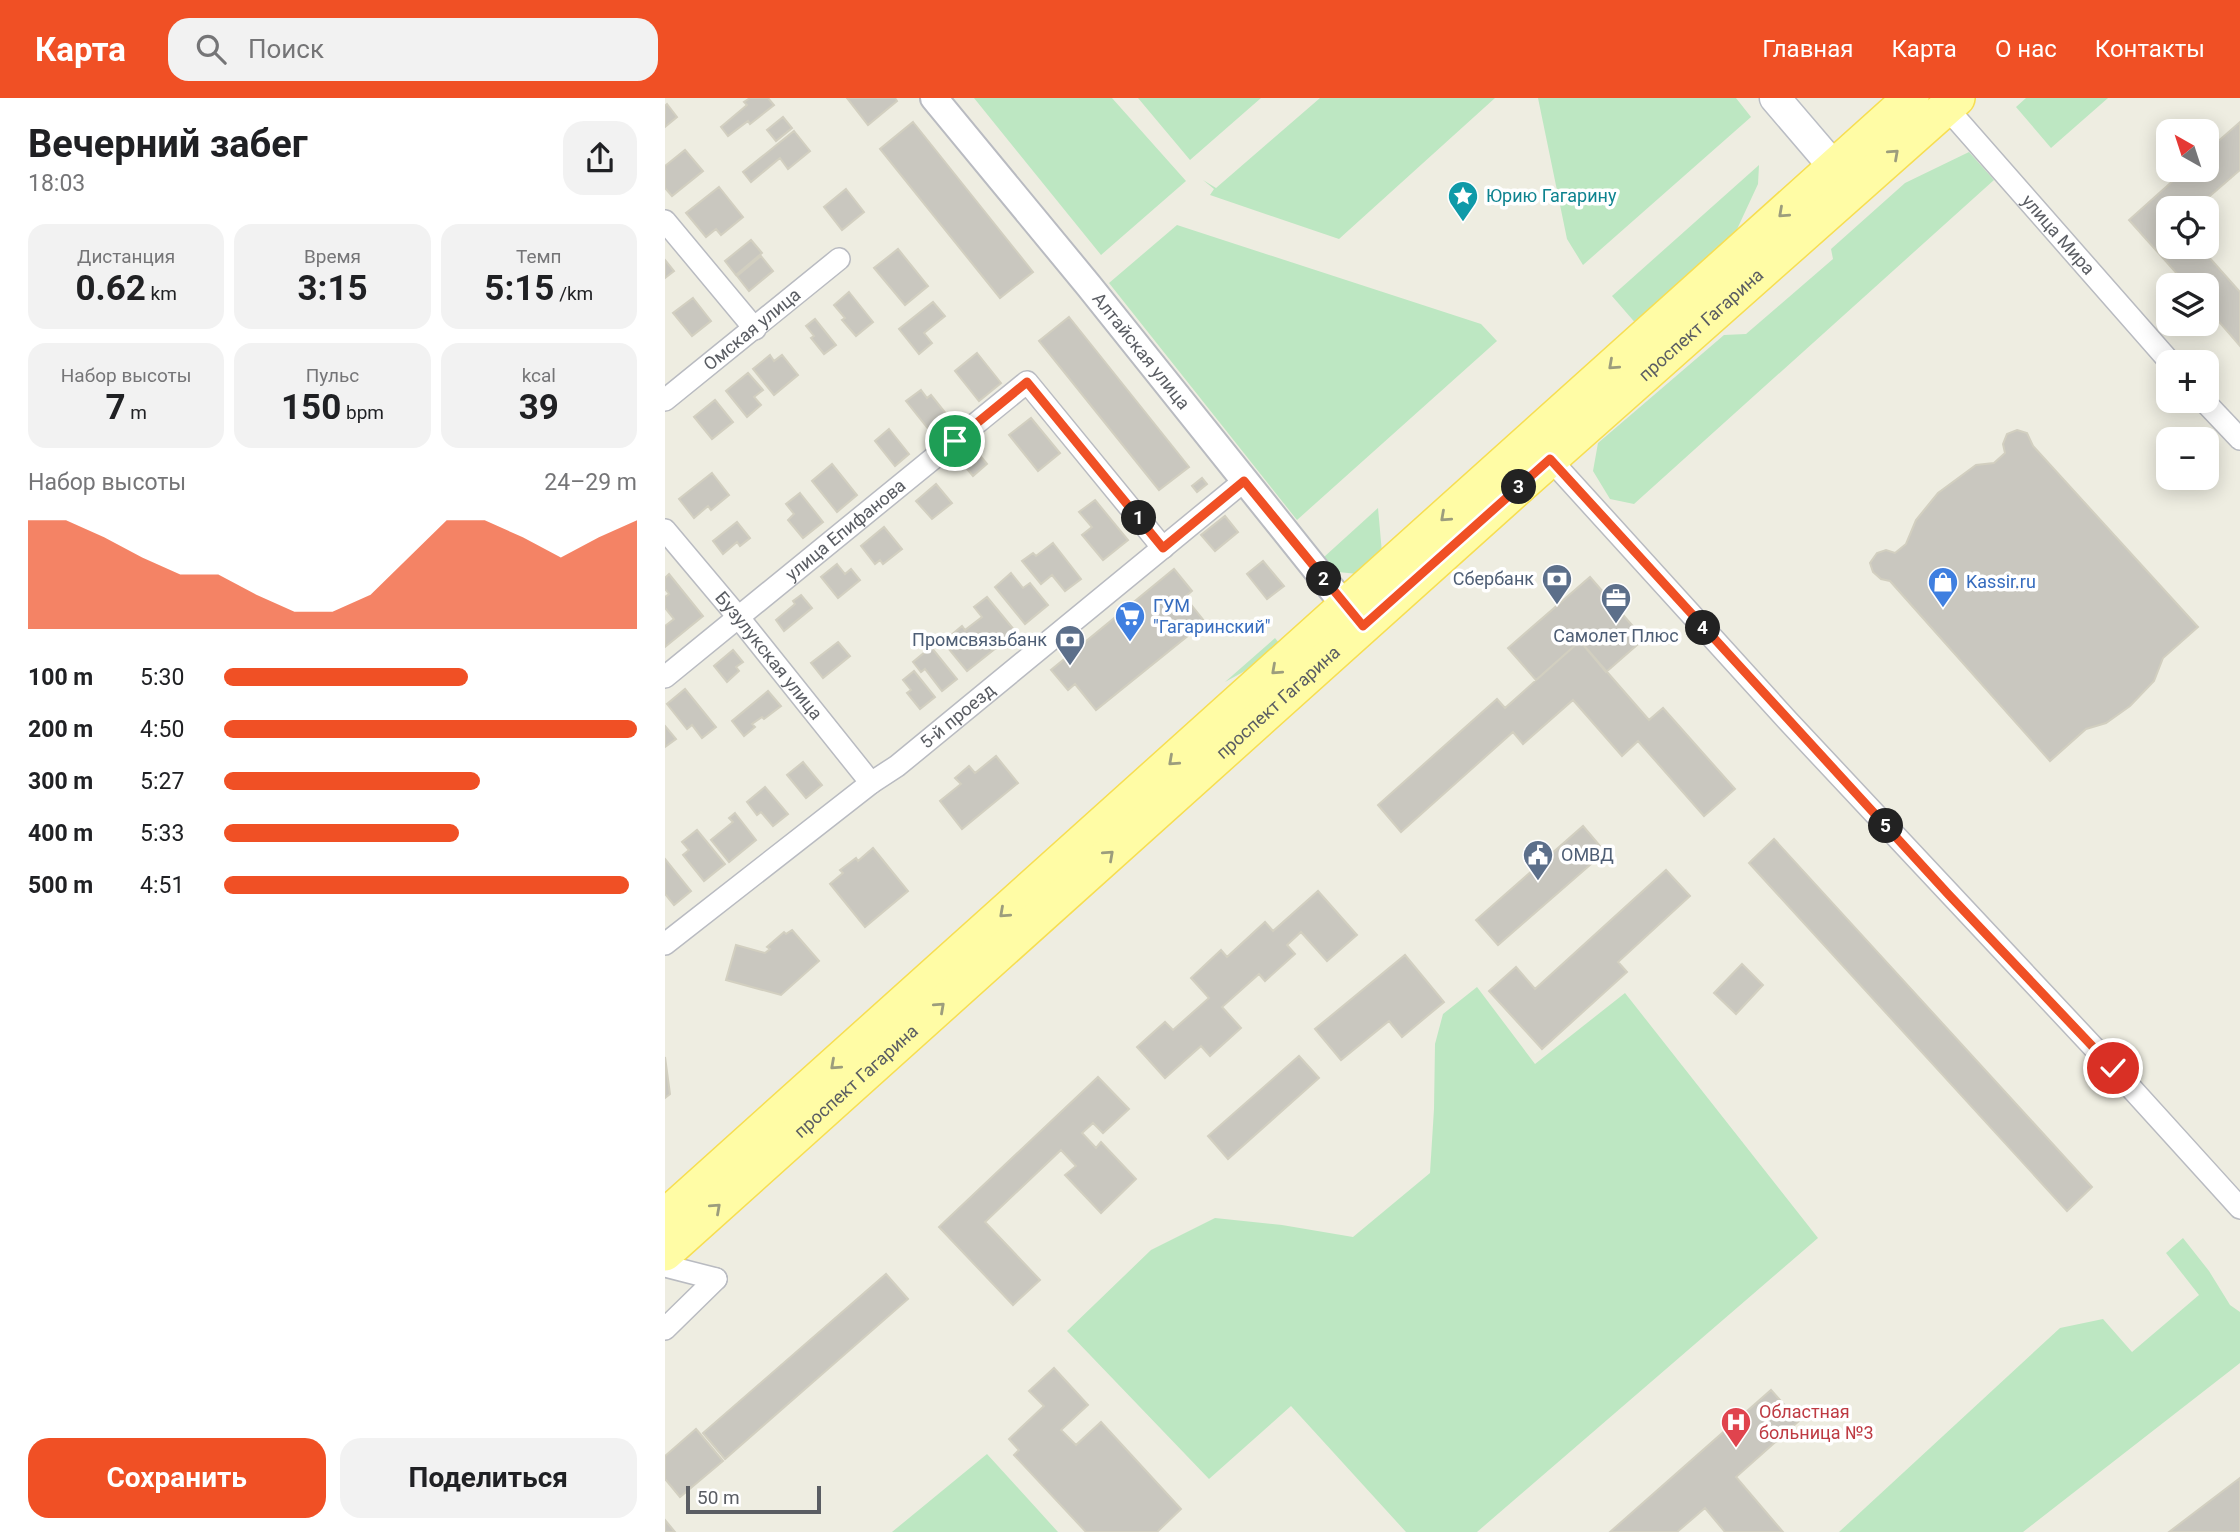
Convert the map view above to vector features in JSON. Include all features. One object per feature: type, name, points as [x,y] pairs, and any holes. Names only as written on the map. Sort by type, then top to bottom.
[{"type":"main road","points":[[1775,98],[1844,179]]},
{"type":"main road","name":"проспект Гагарина","points":[[1844,179],[1911,98]]},
{"type":"main road","name":"проспект Гагарина","points":[[665,1253],[1355,616],[1541,449],[1844,179],[1952,103]]},
{"type":"main road","name":"проспект Гагарина","points":[[665,1217],[1355,616]]},
{"type":"street","name":"Алтайская улица","points":[[935,98],[1355,616]]},
{"type":"street","name":"улица Мира","points":[[1952,103],[2160,350]]},
{"type":"street","points":[[665,221],[754,329]]},
{"type":"street","name":"Омская улица","points":[[665,400],[839,259]]},
{"type":"street","name":"улица Епифанова","points":[[665,677],[1027,382],[1163,548]]},
{"type":"street","points":[[2215,413],[2240,439]]},
{"type":"street","points":[[1541,449],[2240,1208]]},
{"type":"street","name":"5-й проезд","points":[[665,944],[871,783],[897,766],[1244,481]]},
{"type":"street","name":"Бузулукская улица","points":[[665,530],[871,783]]},
{"type":"street","points":[[665,1266],[716,1279],[665,1329]]},
{"type":"green space","points":[[974,98],[1112,98],[1186,181],[1101,255]]},
{"type":"green space","points":[[1138,98],[1261,98],[1190,160]]},
{"type":"green space","points":[[1320,98],[1495,98],[1339,239],[1210,195],[1214,189],[1203,180],[1216,188]]},
{"type":"green space","points":[[1538,98],[1736,98],[1751,117],[1583,265],[1567,239]]},
{"type":"green space","points":[[2026,98],[2108,98],[2051,148],[2016,107]]},
{"type":"green space","points":[[1969,152],[1994,180],[1634,504],[1610,499],[1593,471],[1598,443],[1724,335],[1746,334],[1833,259],[1831,249],[1905,183]]},
{"type":"green space","points":[[1759,165],[1758,184],[1726,253],[1638,326],[1612,296]]},
{"type":"green space","points":[[1177,225],[1481,324],[1497,341],[1297,520],[1109,283]]},
{"type":"green space","points":[[1378,508],[1382,553],[1358,574],[1338,572],[1324,557]]},
{"type":"green space","points":[[1275,638],[1279,643],[1252,667],[1225,682]]},
{"type":"green space","points":[[1477,987],[1535,1064],[1625,993],[1818,1238],[1477,1532],[1406,1532],[1291,1406],[1209,1479],[1067,1331],[1151,1250],[1215,1218],[1282,1225],[1353,1237],[1430,1173],[1435,1044],[1443,1014]]},
{"type":"green space","points":[[2183,1238],[2209,1271],[2230,1305],[2240,1312],[2240,1363],[2023,1532],[1839,1532],[2060,1328],[2103,1319],[2132,1352],[2199,1295],[2166,1253]]},
{"type":"green space","points":[[987,1454],[1058,1532],[892,1532]]},
{"type":"building","points":[[750,98],[768,98],[774,105],[750,124],[748,121],[728,136],[721,127],[747,105],[744,102]]},
{"type":"building","points":[[847,98],[895,98],[897,101],[868,125]]},
{"type":"building","points":[[667,104],[677,117],[665,127],[665,106]]},
{"type":"building","points":[[783,117],[792,128],[776,141],[767,130]]},
{"type":"building","points":[[913,122],[1033,272],[1000,298],[880,149]]},
{"type":"building","points":[[2240,122],[2240,170],[2210,196],[2156,196],[2156,250],[2129,220],[2172,182],[2219,182],[2219,140]]},
{"type":"building","points":[[794,131],[810,151],[788,169],[780,158],[751,182],[743,172]]},
{"type":"building","points":[[685,150],[703,171],[672,196],[665,188],[665,166]]},
{"type":"building","points":[[719,187],[743,217],[721,235],[716,229],[706,237],[686,213]]},
{"type":"building","points":[[846,189],[864,212],[842,230],[824,207]]},
{"type":"building","points":[[751,240],[762,253],[736,275],[725,261]]},
{"type":"building","points":[[898,249],[928,286],[905,305],[874,268]]},
{"type":"building","points":[[761,256],[773,271],[749,291],[737,276]]},
{"type":"building","points":[[2164,259],[2211,259],[2240,292],[2240,346],[2219,322],[2219,273],[2176,273]]},
{"type":"building","points":[[665,260],[674,271],[665,278]]},
{"type":"building","points":[[849,292],[873,322],[856,336],[842,320],[845,318],[834,305]]},
{"type":"building","points":[[693,298],[711,321],[692,336],[673,313]]},
{"type":"building","points":[[933,302],[945,316],[924,333],[932,343],[919,354],[899,329]]},
{"type":"building","points":[[1069,317],[1189,467],[1159,490],[1039,341]]},
{"type":"building","points":[[815,319],[836,345],[824,354],[811,338],[814,336],[806,326]]},
{"type":"building","points":[[977,353],[1001,383],[979,401],[955,371]]},
{"type":"building","points":[[770,355],[774,361],[782,355],[798,375],[774,395],[753,369]]},
{"type":"building","points":[[748,373],[763,390],[754,397],[761,405],[747,417],[726,391]]},
{"type":"building","points":[[921,390],[927,398],[931,395],[952,421],[934,436],[906,401]]},
{"type":"building","points":[[715,400],[733,422],[712,439],[694,417]]},
{"type":"building","points":[[1031,418],[1060,453],[1038,471],[1009,435]]},
{"type":"building","points":[[889,429],[909,454],[895,466],[875,441]]},
{"type":"building","points":[[2017,430],[2027,433],[2033,446],[2198,627],[2163,658],[2154,681],[2130,706],[2106,723],[2086,729],[2050,761],[1890,581],[1881,579],[1873,572],[1870,563],[1877,553],[1886,550],[1895,553],[1906,544],[1916,520],[1938,493],[1976,465],[1994,463],[2005,453],[2003,444],[2007,434]]},
{"type":"building","points":[[977,452],[987,464],[973,476],[963,464]]},
{"type":"building","points":[[832,464],[857,495],[837,512],[812,481]]},
{"type":"building","points":[[712,473],[729,495],[711,510],[708,506],[694,518],[679,499]]},
{"type":"building","points":[[1202,478],[1207,484],[1197,492],[1192,486]]},
{"type":"building","points":[[936,484],[952,503],[932,519],[916,501]]},
{"type":"building","points":[[800,493],[823,522],[803,538],[788,520],[794,514],[786,504]]},
{"type":"building","points":[[1095,500],[1128,540],[1103,560],[1082,535],[1092,527],[1079,512]]},
{"type":"building","points":[[1225,516],[1238,532],[1215,551],[1201,535]]},
{"type":"building","points":[[737,522],[750,538],[740,546],[737,542],[723,554],[713,541]]},
{"type":"building","points":[[884,527],[902,549],[883,564],[880,560],[875,564],[861,546]]},
{"type":"building","points":[[1053,543],[1081,579],[1065,591],[1052,575],[1041,584],[1022,561],[1033,553],[1036,556]]},
{"type":"building","points":[[1263,561],[1284,586],[1267,599],[1247,574]]},
{"type":"building","points":[[837,564],[845,574],[851,569],[860,580],[838,598],[821,577]]},
{"type":"building","name":"ГУМ \"Гагаринский\"","points":[[1174,569],[1192,591],[1185,597],[1205,622],[1096,710],[1075,684],[1068,690],[1051,670]]},
{"type":"building","points":[[1011,573],[1023,588],[1030,583],[1048,605],[1025,624],[995,587]]},
{"type":"building","points":[[669,574],[703,616],[665,647],[665,626],[674,619],[665,608],[665,597],[669,594],[665,589],[665,578]]},
{"type":"building","points":[[1590,577],[1644,639],[1606,672],[1580,641],[1536,680],[1508,648]]},
{"type":"building","points":[[801,595],[812,608],[784,631],[776,620],[795,604],[793,601]]},
{"type":"building","points":[[987,597],[1016,632],[967,671],[943,642],[962,626],[965,630],[982,617],[974,607]]},
{"type":"building","points":[[1580,641],[1649,720],[1663,708],[1735,789],[1704,816],[1638,741],[1622,756],[1573,700],[1523,744],[1513,732],[1401,832],[1378,805],[1497,699],[1505,708]]},
{"type":"building","points":[[838,642],[850,656],[823,678],[811,663]]},
{"type":"building","points":[[931,647],[957,679],[942,691],[925,669],[921,672],[913,662]]},
{"type":"building","points":[[733,650],[743,662],[736,667],[739,671],[727,682],[714,666]]},
{"type":"building","points":[[914,671],[935,697],[920,709],[907,693],[911,690],[903,680]]},
{"type":"building","points":[[685,689],[716,727],[702,738],[692,725],[687,729],[667,704]]},
{"type":"building","points":[[768,691],[781,706],[752,724],[755,727],[744,736],[732,721]]},
{"type":"building","points":[[665,726],[676,739],[665,747]]},
{"type":"building","points":[[996,756],[1018,783],[962,829],[940,801],[961,784],[955,778],[969,766],[975,773]]},
{"type":"building","points":[[803,762],[822,785],[806,798],[787,775]]},
{"type":"building","points":[[765,787],[788,814],[773,826],[761,812],[757,815],[747,802]]},
{"type":"building","points":[[735,813],[756,840],[729,862],[711,840],[733,822],[729,818]]},
{"type":"building","points":[[1583,826],[1605,852],[1498,945],[1476,920]]},
{"type":"building","points":[[697,830],[725,864],[704,881],[683,855],[689,850],[682,842]]},
{"type":"building","points":[[1774,839],[2092,1187],[2067,1211],[1749,863]]},
{"type":"building","points":[[873,848],[908,891],[865,927],[830,884],[843,873],[840,870],[856,858],[858,861]]},
{"type":"building","points":[[665,859],[691,891],[674,905],[665,894]]},
{"type":"building","points":[[1666,870],[1690,896],[1618,962],[1627,972],[1542,1049],[1489,991],[1516,967],[1535,989]]},
{"type":"building","points":[[1318,891],[1357,935],[1327,961],[1301,932],[1287,945],[1295,954],[1265,981],[1259,974],[1222,1007],[1241,1028],[1210,1056],[1201,1046],[1165,1078],[1137,1047],[1165,1022],[1173,1030],[1209,998],[1191,978],[1221,950],[1227,957],[1265,922],[1273,931]]},
{"type":"building","points":[[792,930],[819,961],[781,995],[726,980],[736,945],[765,953],[770,949],[767,947],[784,932],[786,934]]},
{"type":"building","points":[[1405,955],[1444,1002],[1402,1037],[1389,1021],[1341,1060],[1315,1029]]},
{"type":"building","points":[[1742,964],[1763,985],[1736,1014],[1714,993]]},
{"type":"building","points":[[1299,1056],[1319,1078],[1228,1159],[1208,1136]]},
{"type":"building","points":[[665,1057],[670,1094],[665,1098]]},
{"type":"building","points":[[1098,1077],[1129,1109],[1103,1133],[1093,1123],[1082,1133],[1096,1148],[1101,1142],[1136,1179],[1101,1213],[1065,1175],[1076,1166],[1061,1150],[985,1222],[1040,1280],[1013,1305],[939,1227]]},
{"type":"building","points":[[886,1274],[908,1299],[725,1459],[703,1433]]},
{"type":"building","points":[[1054,1368],[1088,1405],[1061,1430],[1076,1445],[1101,1422],[1181,1509],[1157,1532],[1086,1532],[1014,1455],[1019,1450],[1009,1439],[1044,1406],[1029,1391]]},
{"type":"building","name":"Областная больница №3","points":[[1771,1390],[1799,1421],[1736,1477],[1783,1532],[1725,1532],[1705,1508],[1677,1532],[1610,1532]]},
{"type":"building","points":[[696,1429],[723,1461],[680,1497],[665,1479],[665,1456]]},
{"type":"building","points":[[2240,1478],[2240,1532],[2169,1532]]},
{"type":"building","points":[[665,1520],[675,1532],[665,1532]]},
{"type":"place","name":"Юрию Гагарину","points":[[1463,223]]},
{"type":"place","name":"Сбербанк","points":[[1557,606]]},
{"type":"place","name":"Kassir.ru","points":[[1943,609]]},
{"type":"place","name":"Самолет Плюс","points":[[1616,625]]},
{"type":"place","name":"ГУМ \"Гагаринский\"","points":[[1130,643]]},
{"type":"place","name":"Промсвязьбанк","points":[[1070,667]]},
{"type":"place","name":"ОМВД","points":[[1538,882]]},
{"type":"place","name":"Областная больница №3","points":[[1736,1449]]},
{"type":"route","points":[[955,441],[1027,382],[1163,548],[1244,481],[1363,626],[1550,459],[1949,895],[2113,1068]]}]
